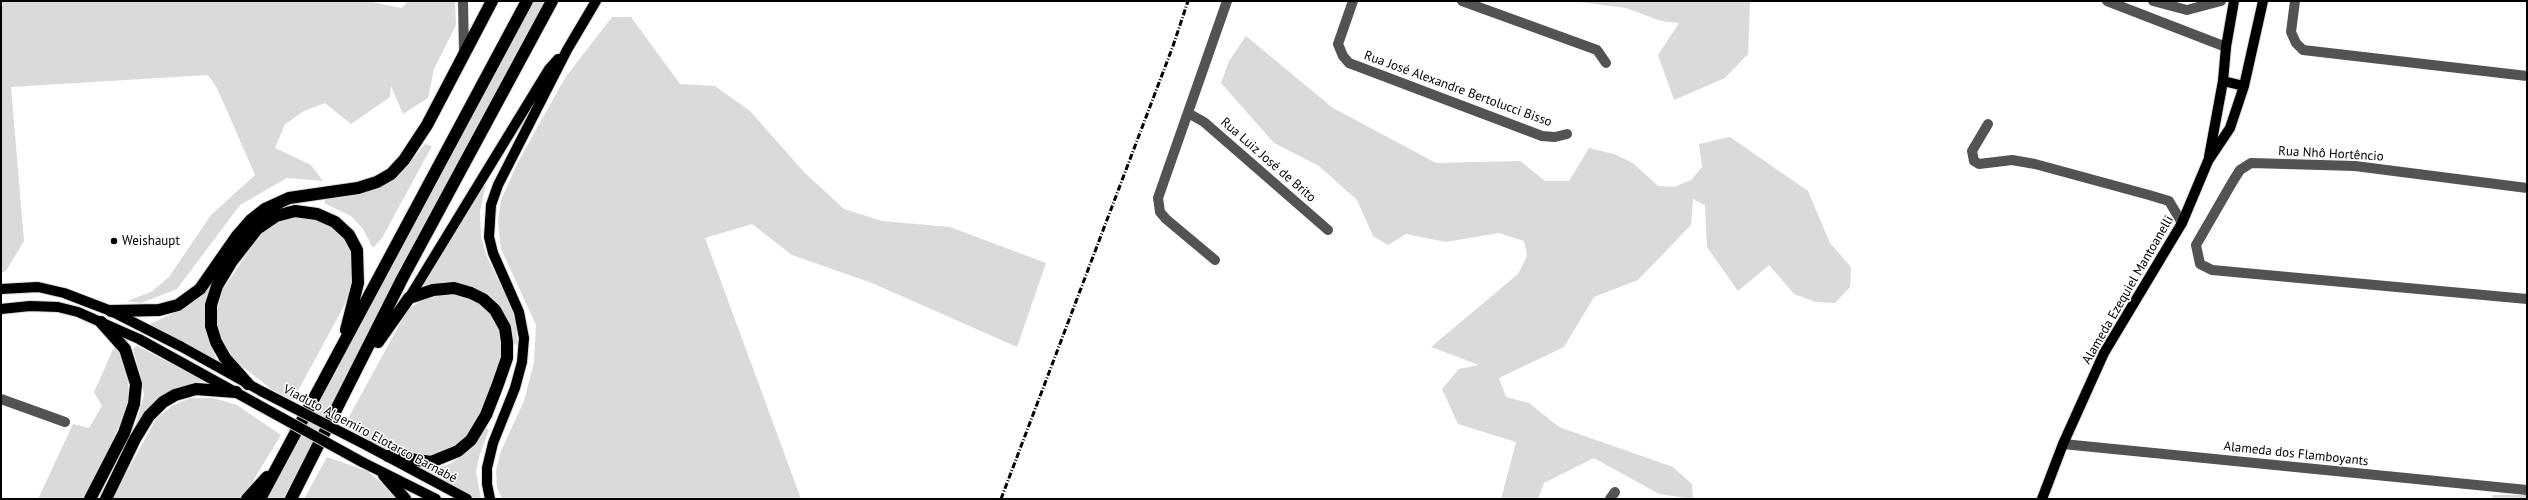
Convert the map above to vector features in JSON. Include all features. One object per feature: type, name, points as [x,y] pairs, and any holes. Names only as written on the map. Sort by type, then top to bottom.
[{"type":"highway","points":[[111,311],[159,310],[178,305],[200,289],[237,236],[251,220],[265,209],[289,198],[358,188],[377,182],[391,174],[404,160],[428,125],[492,1]]},
{"type":"highway","points":[[494,62],[521,1]]},
{"type":"highway","points":[[260,499],[526,1]]},
{"type":"highway","points":[[291,499],[356,373],[403,277],[552,1]]},
{"type":"highway","points":[[248,384],[225,358],[216,342],[210,326],[211,305],[217,286],[232,261],[256,229],[276,216],[295,211],[317,214],[335,222],[349,235],[357,250],[358,283],[340,350]]},
{"type":"highway","points":[[356,373],[409,298],[433,290],[454,288],[471,293],[483,299],[495,310],[506,328],[507,358],[486,415],[471,440],[458,451],[431,462],[388,456]]},
{"type":"highway","points":[[90,499],[124,433],[134,404],[136,384],[125,349],[101,322]]},
{"type":"highway","points":[[106,499],[135,440],[149,416],[163,402],[175,395],[196,389],[236,392]]},
{"type":"highway","points":[[247,499],[280,463]]},
{"type":"highway","points":[[384,475],[405,499]]},
{"type":"main road","points":[[490,499],[487,484],[487,468],[493,443],[515,388],[522,362],[524,338],[519,312],[493,253],[489,237],[491,205],[498,184],[566,50],[596,1]]},
{"type":"main road","name":"Alameda Ezequiel Mantoanelli","points":[[2208,161],[2223,81],[2226,47],[2234,1]]},
{"type":"main road","name":"Alameda Ezequiel Mantoanelli","points":[[2042,499],[2063,444],[2104,353],[2182,222],[2208,161],[2230,128],[2244,86],[2263,1]]},
{"type":"main road","points":[[409,298],[549,69],[566,50]]},
{"type":"main road","points":[[2223,81],[2244,86]]},
{"type":"main road","name":"Viaduto Algemiro Elotarco Barnabé","points":[[1,289],[38,287],[64,293],[111,311],[467,499]]},
{"type":"main road","points":[[1,309],[30,306],[58,307],[78,312],[101,322],[139,339],[384,475],[436,499]]},
{"type":"street","points":[[463,1],[464,54]]},
{"type":"street","points":[[1214,260],[1166,219],[1160,212],[1158,198],[1227,1]]},
{"type":"street","name":"Rua José Alexandre Bertolucci Bisso","points":[[1353,1],[1338,44],[1342,56],[1353,65],[1542,136],[1555,137],[1567,134]]},
{"type":"street","points":[[1462,1],[1597,50],[1606,63]]},
{"type":"street","points":[[2107,1],[2226,47]]},
{"type":"street","points":[[2153,1],[2187,10],[2221,1]]},
{"type":"street","points":[[2295,1],[2291,32],[2296,43],[2303,50],[2527,76]]},
{"type":"street","name":"Rua Luiz José de Brito","points":[[1188,113],[1204,122],[1328,230]]},
{"type":"street","points":[[1988,124],[1972,151],[1974,161],[1979,164],[2012,160],[2034,164],[2149,194],[2169,201],[2182,222]]},
{"type":"street","name":"Rua Nhô Hortêncio","points":[[2527,188],[2355,166],[2251,163],[2240,170],[2196,245],[2200,264],[2212,270],[2527,299]]},
{"type":"street","points":[[1,400],[65,422]]},
{"type":"street","name":"Alameda dos Flamboyants","points":[[2063,444],[2527,490]]},
{"type":"shaded area","points":[[1,1],[366,1],[402,8],[408,1],[455,1],[456,25],[434,69],[428,98],[403,114],[391,86],[390,97],[351,124],[325,103],[304,111],[285,124],[275,148],[311,165],[323,181],[287,178],[240,205],[177,289],[141,303],[127,301],[151,292],[169,277],[211,215],[255,175],[217,88],[208,75],[11,87],[24,241],[6,271],[1,273]]},
{"type":"shaded area","points":[[533,1],[549,1],[283,499],[266,499]]},
{"type":"shaded area","points":[[1571,1],[1750,1],[1748,54],[1725,78],[1674,100],[1658,55],[1679,23],[1661,21],[1626,8]]},
{"type":"shaded area","points":[[612,17],[631,17],[680,84],[715,86],[750,111],[804,172],[844,209],[882,221],[950,227],[1046,263],[1017,347],[872,283],[792,255],[752,224],[705,238],[801,499],[502,499],[497,487],[496,471],[501,451],[524,401],[534,362],[536,325],[501,249],[498,222],[501,200],[518,162],[565,78]]},
{"type":"shaded area","points":[[1246,36],[1333,108],[1436,163],[1520,161],[1545,181],[1569,181],[1589,148],[1614,154],[1633,163],[1658,186],[1674,187],[1691,180],[1702,167],[1699,144],[1730,137],[1808,191],[1830,243],[1851,267],[1850,287],[1835,303],[1816,302],[1794,294],[1769,265],[1738,291],[1707,247],[1705,205],[1693,199],[1691,225],[1638,280],[1594,297],[1564,347],[1499,378],[1506,397],[1529,403],[1559,427],[1673,467],[1692,484],[1693,499],[1659,494],[1594,458],[1544,483],[1538,499],[1501,499],[1516,442],[1458,424],[1442,389],[1459,369],[1479,365],[1431,347],[1518,274],[1527,256],[1524,241],[1499,233],[1446,242],[1406,234],[1388,245],[1373,236],[1357,200],[1319,166],[1274,143],[1221,83],[1229,61]]},
{"type":"shaded area","points":[[425,144],[432,146],[382,238],[373,248],[363,229],[351,216],[324,203],[326,199],[345,197],[371,189],[398,177]]},
{"type":"shaded area","points":[[486,183],[480,212],[481,236],[486,255],[509,302],[515,320],[518,345],[513,344],[513,332],[502,311],[492,299],[465,284],[441,283],[425,288],[424,283]]},
{"type":"shaded area","points":[[303,215],[334,226],[347,239],[353,254],[354,277],[345,304],[293,400],[271,389],[238,363],[227,349],[218,330],[216,315],[222,291],[252,246],[267,228],[285,216]]},
{"type":"shaded area","points":[[218,273],[206,303],[204,317],[206,332],[217,361],[150,324],[189,306]]},
{"type":"shaded area","points":[[453,293],[468,297],[483,304],[497,322],[504,352],[480,416],[465,438],[453,449],[434,457],[387,452],[344,426],[408,309],[424,299]]},
{"type":"shaded area","points":[[115,345],[124,358],[127,370],[129,403],[106,455],[83,499],[38,499],[73,424],[89,428],[102,406],[94,392]]},
{"type":"shaded area","points":[[137,346],[203,380],[139,425],[136,424],[144,395],[141,377],[133,349]]},
{"type":"shaded area","points":[[190,398],[213,398],[237,405],[281,435],[242,499],[112,499],[156,419],[172,406]]},
{"type":"shaded area","points":[[486,428],[489,430],[479,457],[476,472],[481,499],[475,499],[418,469],[445,466],[453,462],[471,449]]},
{"type":"shaded area","points":[[327,457],[367,471],[385,485],[397,499],[304,499]]},
{"type":"shaded area","points":[[2493,495],[2527,495],[2527,499],[2492,499]]},
{"type":"railway","points":[[1001,499],[1173,46],[1188,1]]},
{"type":"place","name":"Weishaupt","points":[[114,241]]}]
